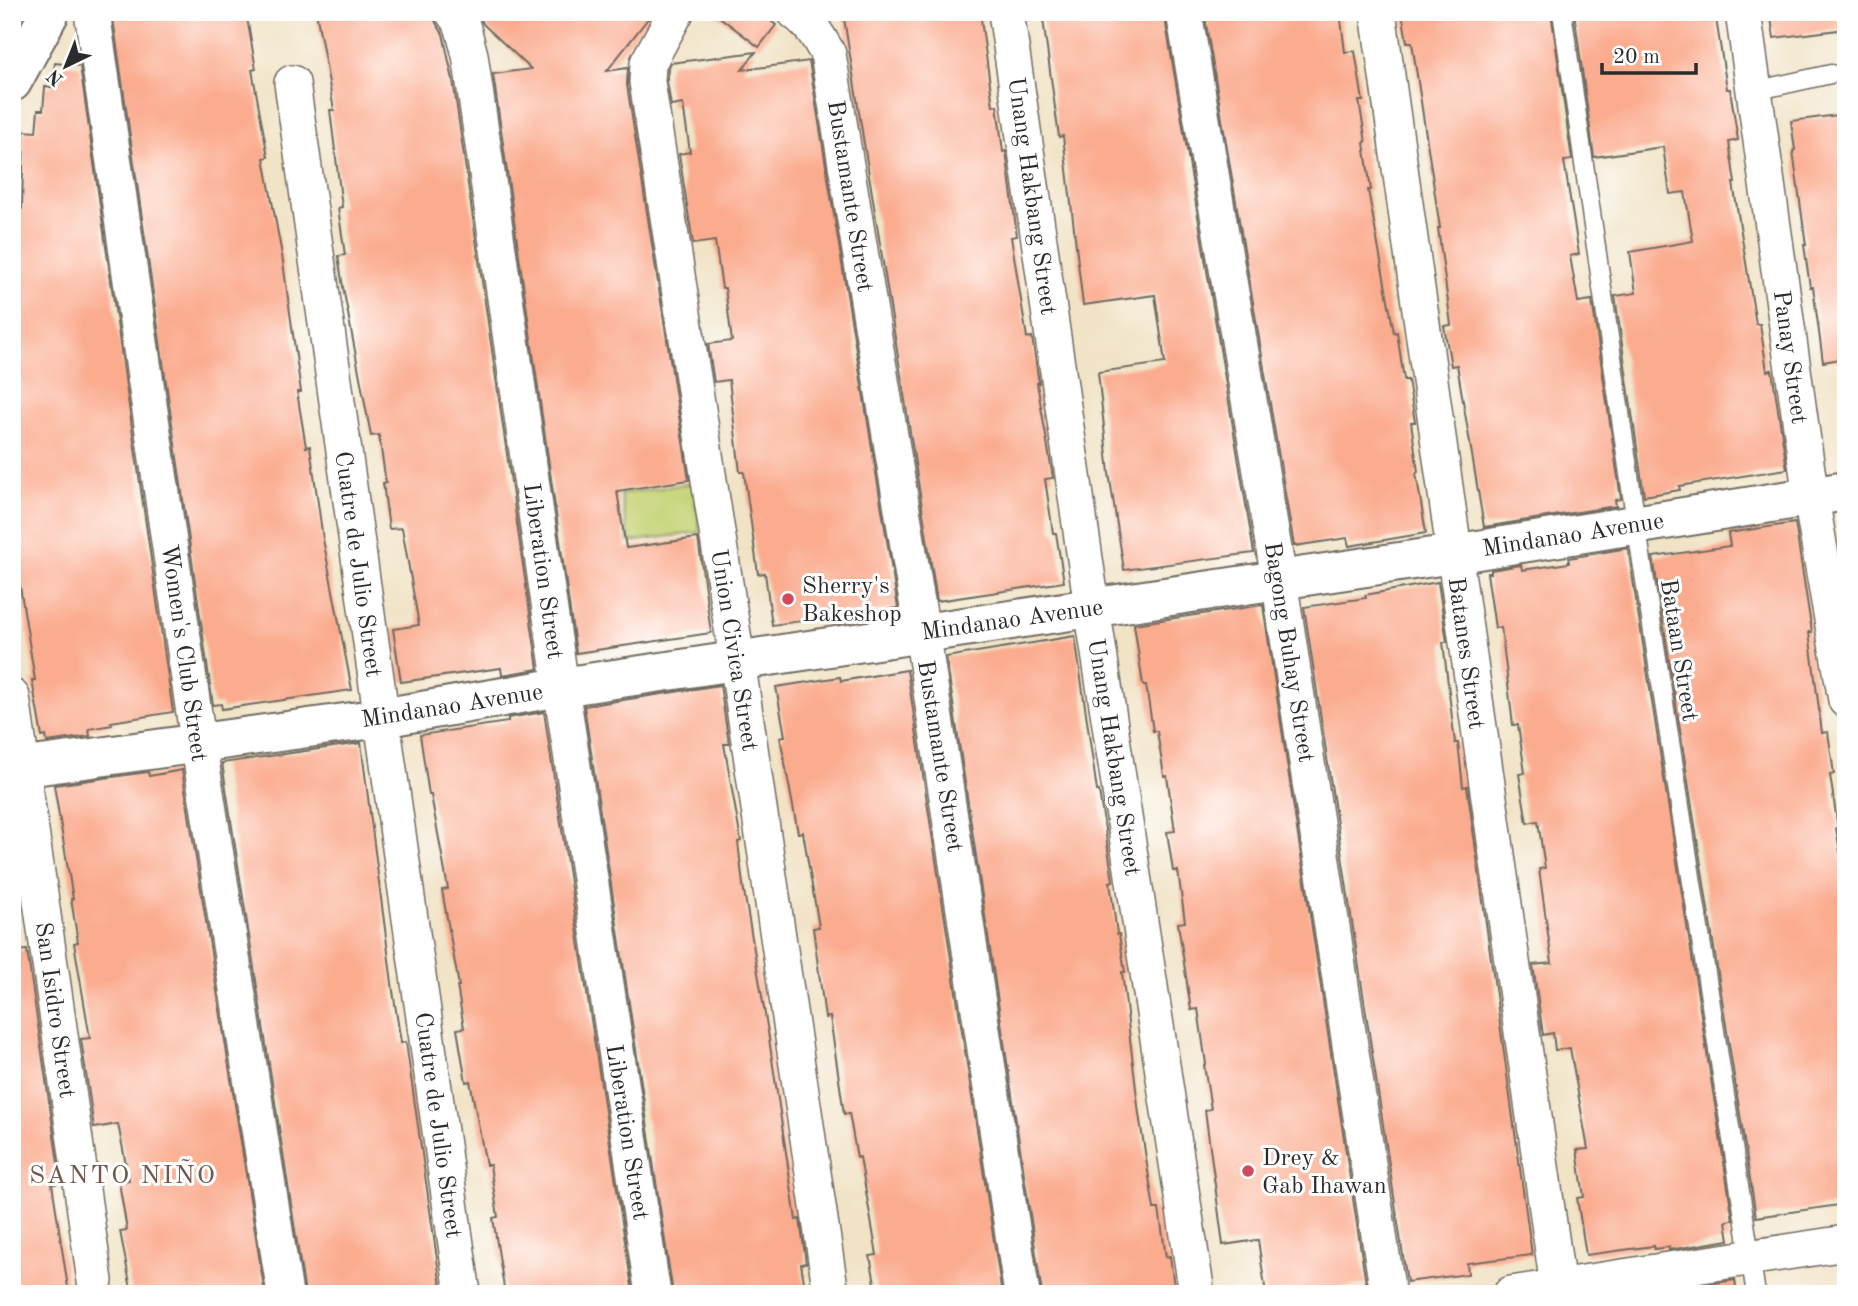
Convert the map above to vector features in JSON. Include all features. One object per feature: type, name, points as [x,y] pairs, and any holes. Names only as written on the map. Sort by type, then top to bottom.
[{"type":"street","points":[[12,82],[50,12]]},
{"type":"street","name":"Women's Club Street","points":[[92,12],[198,741],[285,1294]]},
{"type":"street","name":"Liberation Street","points":[[453,12],[463,25],[470,55],[561,687],[653,1294]]},
{"type":"street","name":"Union Civica Street","points":[[676,12],[648,63],[647,82],[737,660],[831,1294]]},
{"type":"street","name":"Unang Hakbang Street","points":[[1006,12],[1092,607],[1197,1294]]},
{"type":"street","name":"Bagong Buhay Street","points":[[1184,12],[1279,579],[1388,1294]]},
{"type":"street","name":"Batanes Street","points":[[1378,12],[1558,1290]]},
{"type":"street","name":"Panay Street","points":[[1743,12],[1754,91],[1828,494],[1846,700]]},
{"type":"street","name":"Bustamante Street","points":[[799,15],[819,36],[828,54],[922,632],[1022,1294]]},
{"type":"street","name":"Cuatre de Julio Street","points":[[292,83],[463,1294]]},
{"type":"street","name":"Mindanao Avenue","points":[[17,768],[198,741],[381,718],[561,687],[1453,554],[1828,494]]},
{"type":"street","name":"San Isidro Street","points":[[12,697],[17,768],[95,1281]]},
{"type":"street","points":[[1511,1294],[1558,1290],[1846,1243]]},
{"type":"lane","name":"Bataan Street","points":[[1562,12],[1636,523],[1756,1294]]},
{"type":"lane","points":[[1754,91],[1831,74]]},
{"type":"green space","points":[[693,483],[700,532],[629,542],[621,494]]},
{"type":"building","points":[[112,12],[246,12],[256,69],[252,70],[268,157],[264,158],[282,255],[301,392],[297,392],[306,447],[310,446],[323,539],[352,690],[222,709],[221,704],[213,705]]},
{"type":"building","points":[[316,12],[433,12],[443,34],[453,80],[538,669],[502,675],[501,668],[401,682],[393,629],[419,625],[402,528],[389,529],[379,435],[371,436],[343,287],[338,256],[345,255],[338,208],[342,207],[330,110],[334,110]]},
{"type":"building","points":[[478,12],[653,12],[607,71],[628,68],[627,85],[689,480],[617,491],[626,548],[698,538],[711,633],[576,653],[493,74],[531,69],[483,24]]},
{"type":"building","points":[[713,12],[759,12],[776,25],[759,47]]},
{"type":"building","points":[[843,12],[980,12],[993,106],[997,105],[1003,152],[1006,151],[1017,236],[1011,237],[1027,338],[1032,337],[1053,478],[1045,479],[1064,582],[937,601]]},
{"type":"building","points":[[1042,12],[1164,12],[1254,553],[1124,570],[1109,473],[1098,372],[1165,363],[1155,295],[1083,305],[1063,136],[1059,137]]},
{"type":"building","points":[[1204,12],[1276,12],[1276,16],[1301,12],[1340,12],[1345,52],[1355,51],[1363,101],[1359,101],[1371,190],[1368,190],[1394,333],[1397,332],[1404,380],[1408,380],[1415,422],[1411,422],[1416,473],[1426,533],[1349,546],[1347,538],[1294,546]]},
{"type":"building","points":[[1402,12],[1551,12],[1572,160],[1564,161],[1579,254],[1570,256],[1578,302],[1592,300],[1621,499],[1615,500],[1616,506],[1484,527],[1457,365],[1451,366],[1444,326],[1451,325],[1440,228],[1412,42],[1407,42]]},
{"type":"building","points":[[1574,12],[1715,12],[1738,140],[1729,142],[1733,183],[1756,324],[1760,324],[1767,371],[1772,370],[1787,469],[1679,486],[1680,490],[1644,496],[1615,296],[1636,293],[1630,252],[1693,241],[1685,192],[1670,194],[1663,147],[1594,157]]},
{"type":"building","points":[[1770,12],[1846,12],[1846,29],[1774,38]]},
{"type":"building","points":[[756,52],[742,70],[809,61],[898,608],[772,625],[765,573],[758,574],[744,472],[740,472],[729,380],[714,382],[708,344],[732,341],[725,288],[722,288],[715,241],[693,244],[679,154],[690,152],[683,104],[671,106],[667,81],[671,63]]},
{"type":"building","points":[[55,63],[80,66],[173,712],[111,722],[112,725],[89,729],[90,736],[47,742],[46,736],[42,737],[32,680],[35,680],[12,536],[12,201],[22,208],[24,131],[36,132],[38,110],[43,110],[45,87],[52,87]]},
{"type":"building","points":[[1846,114],[1846,358],[1823,362],[1813,287],[1810,287],[1804,245],[1791,121]]},
{"type":"building","points":[[1795,523],[1812,632],[1809,632],[1822,733],[1828,732],[1834,774],[1830,775],[1836,828],[1846,877],[1846,1204],[1756,1217],[1653,557],[1730,546],[1728,533]]},
{"type":"building","points":[[1628,548],[1733,1220],[1726,1221],[1729,1240],[1669,1250],[1669,1247],[1654,1249],[1654,1246],[1586,1255],[1577,1198],[1584,1197],[1577,1150],[1588,1149],[1570,1048],[1555,1050],[1553,1033],[1543,1035],[1533,965],[1552,963],[1539,869],[1545,868],[1538,821],[1527,823],[1519,774],[1525,773],[1518,725],[1513,725],[1501,627],[1495,628],[1487,573],[1521,565],[1522,570],[1569,563],[1569,558]]},
{"type":"building","points":[[1438,582],[1447,642],[1443,642],[1455,743],[1458,743],[1463,787],[1467,786],[1532,1255],[1467,1263],[1468,1274],[1407,1282],[1304,607],[1366,598],[1365,595]]},
{"type":"building","points":[[1263,605],[1366,1284],[1297,1294],[1266,1294],[1258,1240],[1223,1245],[1205,1110],[1211,1109],[1206,1064],[1198,1009],[1191,1010],[1178,923],[1185,922],[1178,871],[1173,871],[1167,832],[1175,831],[1167,776],[1164,776],[1157,731],[1153,731],[1146,685],[1143,685],[1134,624]]},
{"type":"building","points":[[1075,636],[1113,881],[1110,882],[1125,972],[1122,972],[1139,1114],[1154,1209],[1159,1209],[1166,1257],[1170,1256],[1175,1294],[1042,1294],[946,657]]},
{"type":"building","points":[[907,670],[1002,1294],[877,1294],[870,1256],[877,1255],[860,1157],[857,1158],[849,1113],[844,1114],[830,1017],[825,1018],[813,928],[819,927],[803,832],[798,833],[780,737],[785,736],[776,687],[840,677],[841,681]]},
{"type":"building","points":[[720,685],[729,744],[724,744],[741,841],[738,842],[743,885],[796,1220],[800,1219],[806,1263],[801,1264],[806,1294],[673,1294],[584,706]]},
{"type":"building","points":[[544,712],[633,1294],[505,1294],[493,1218],[498,1217],[490,1165],[486,1165],[470,1081],[466,1082],[457,1029],[464,1028],[442,890],[448,889],[420,735],[508,722],[508,718]]},
{"type":"building","points":[[361,743],[393,991],[401,1043],[406,1042],[442,1294],[305,1294],[222,763]]},
{"type":"building","points":[[182,770],[265,1294],[132,1294],[120,1231],[127,1230],[119,1182],[129,1180],[118,1124],[94,1128],[81,1039],[90,1038],[74,943],[78,942],[73,899],[54,785],[148,772],[149,776]]},
{"type":"building","points":[[27,950],[61,1183],[52,1184],[69,1294],[12,1294],[12,1197],[17,1196],[12,1163],[12,951]]},
{"type":"building","points":[[1735,1280],[1737,1294],[1676,1294],[1675,1289]]},
{"type":"place","name":"Sherry's Bakeshop","points":[[788,599]]},
{"type":"place","name":"Drey & Gab Ihawan","points":[[1248,1171]]},
{"type":"district","name":"SANTO NIÑO","points":[[123,1174]]}]
